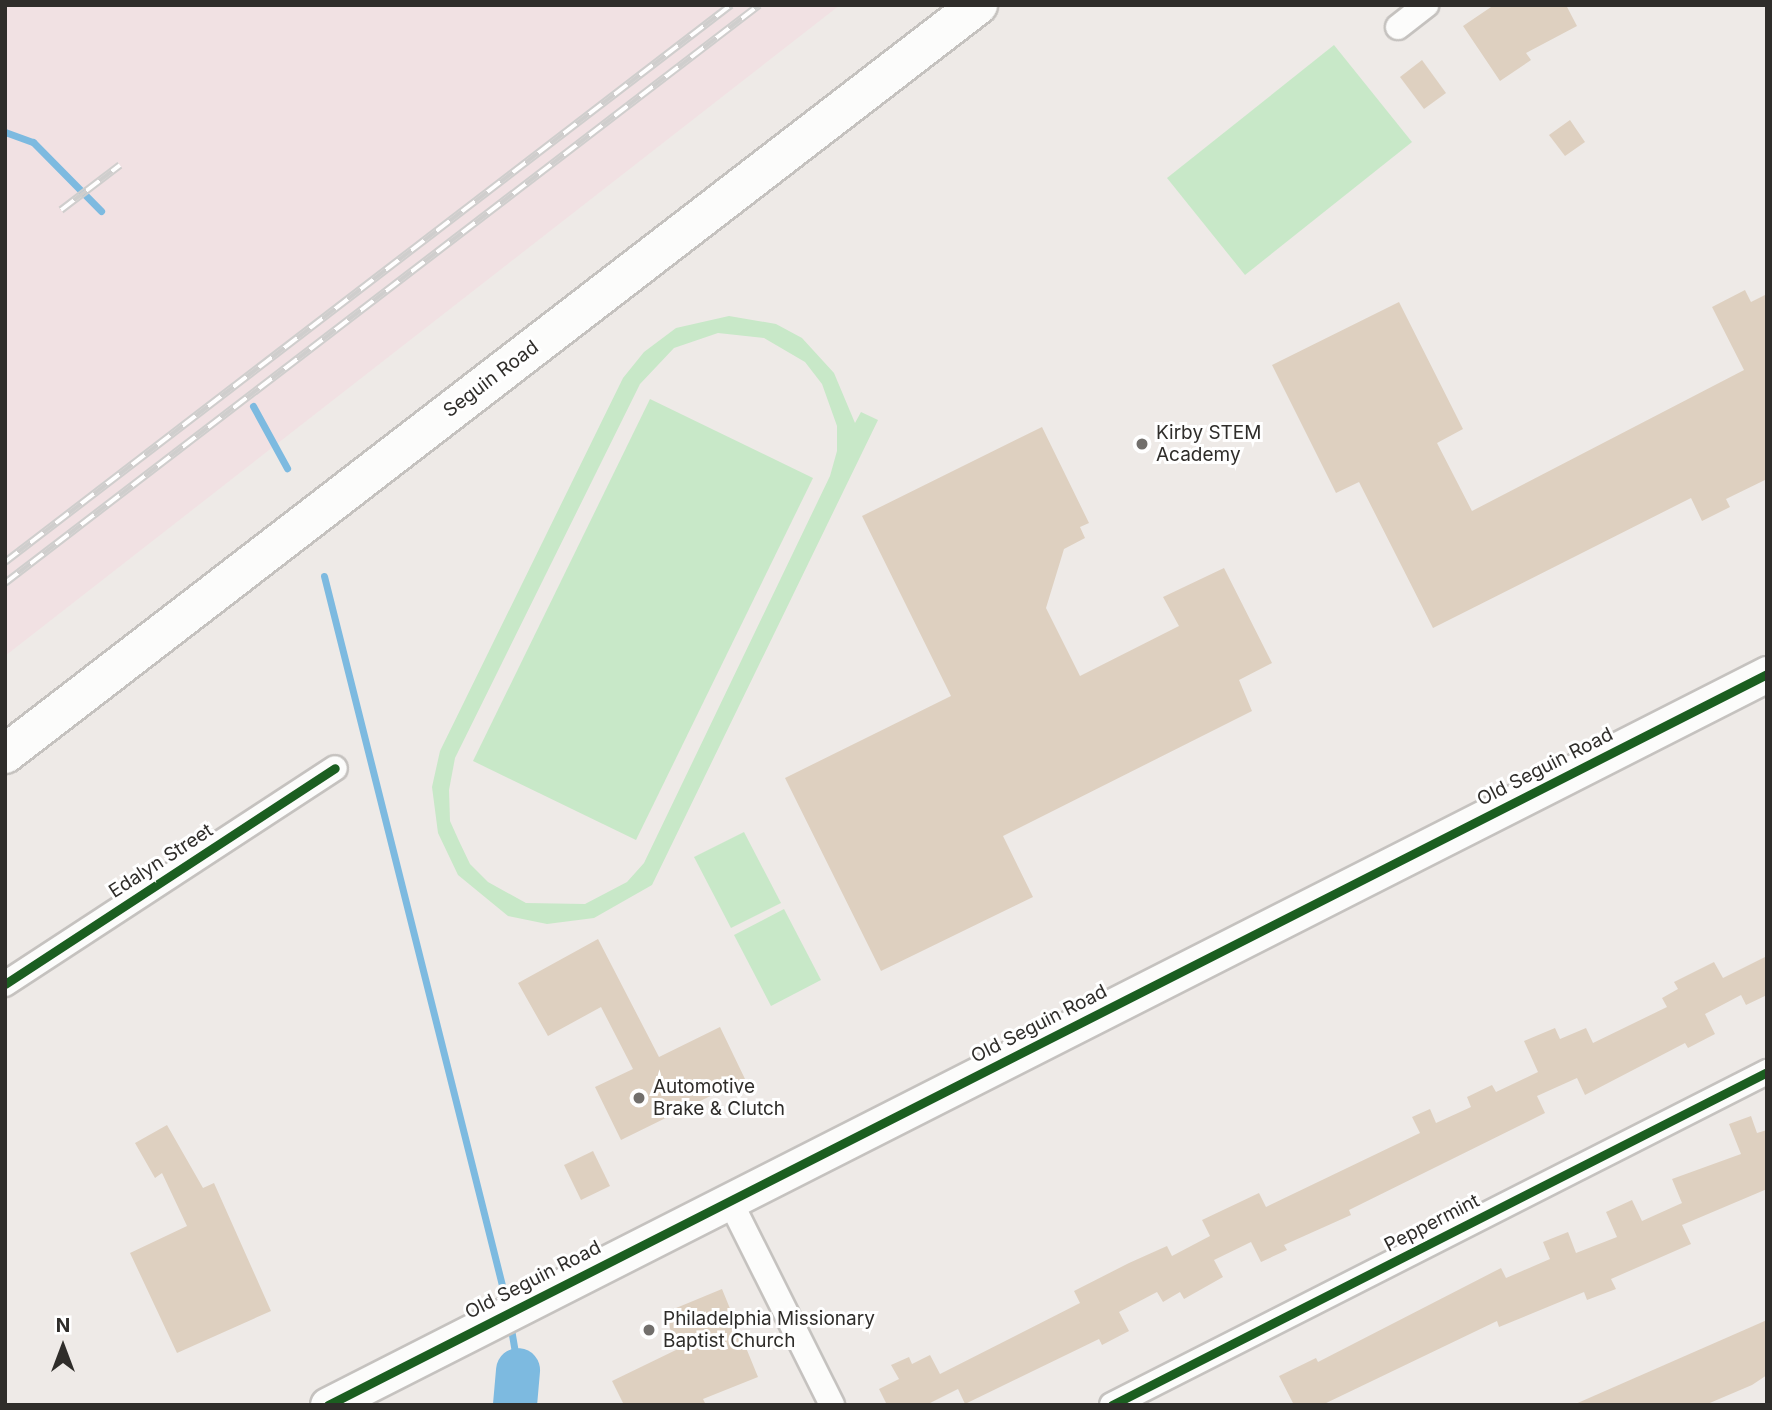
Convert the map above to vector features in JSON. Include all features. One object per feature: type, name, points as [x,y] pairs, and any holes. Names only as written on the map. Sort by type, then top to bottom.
[{"type":"main road","name":"Seguin Road","points":[[5,754],[978,5]]},
{"type":"street","points":[[1398,27],[1426,5]]},
{"type":"street","name":"Old Seguin Road","points":[[328,1405],[1767,674]]},
{"type":"street","name":"Edalyn Street","points":[[5,984],[335,768]]},
{"type":"street","name":"Peppermint","points":[[1112,1405],[1767,1072]]},
{"type":"street","points":[[730,1201],[832,1405]]},
{"type":"shaded area","points":[[5,5],[840,5],[5,656]]},
{"type":"green space","points":[[1334,45],[1412,142],[1245,275],[1167,178]]},
{"type":"green space","points":[[729,316],[776,324],[802,338],[834,373],[855,423],[861,412],[878,420],[652,885],[594,918],[547,924],[508,916],[458,875],[438,833],[432,787],[440,751],[623,378],[644,352],[676,328]],"holes":[[[718,333],[764,338],[805,362],[822,384],[837,426],[837,451],[830,476],[644,863],[627,882],[585,904],[526,903],[488,882],[470,864],[450,821],[449,790],[455,758],[640,384],[674,348]]]},
{"type":"green space","points":[[650,399],[813,478],[636,840],[473,761]]},
{"type":"green space","points":[[744,832],[781,903],[731,928],[694,857]]},
{"type":"green space","points":[[784,909],[821,980],[771,1006],[734,935]]},
{"type":"building","points":[[1494,5],[1566,5],[1577,26],[1526,53],[1531,60],[1500,81],[1463,26]]},
{"type":"building","points":[[1422,60],[1446,93],[1424,109],[1400,77]]},
{"type":"building","points":[[1570,120],[1585,142],[1565,156],[1549,135]]},
{"type":"building","points":[[1745,290],[1751,302],[1767,294],[1767,479],[1726,499],[1730,507],[1702,521],[1691,498],[1433,628],[1359,482],[1336,493],[1272,365],[1399,302],[1463,429],[1437,443],[1472,511],[1744,370],[1712,307]]},
{"type":"building","points":[[1042,427],[1089,523],[1080,527],[1085,538],[1064,549],[1046,608],[1080,676],[1179,626],[1163,597],[1224,568],[1272,663],[1239,680],[1252,711],[1003,836],[1033,897],[881,971],[785,778],[951,696],[862,516]]},
{"type":"building","points":[[598,939],[659,1057],[720,1027],[745,1079],[621,1140],[595,1087],[633,1069],[601,1007],[548,1036],[518,983]]},
{"type":"building","points":[[1767,956],[1767,995],[1746,1005],[1741,995],[1705,1014],[1715,1034],[1688,1048],[1685,1043],[1585,1095],[1577,1078],[1537,1096],[1545,1113],[1349,1210],[1351,1215],[1284,1245],[1287,1250],[1261,1262],[1251,1242],[1214,1260],[1223,1277],[1184,1299],[1180,1292],[1163,1302],[1157,1292],[1119,1312],[1129,1331],[1102,1345],[1099,1339],[965,1404],[958,1389],[926,1405],[887,1405],[879,1389],[899,1379],[891,1365],[909,1357],[912,1364],[930,1355],[940,1374],[1080,1303],[1074,1291],[1167,1246],[1172,1256],[1210,1236],[1202,1220],[1259,1193],[1266,1207],[1420,1133],[1412,1117],[1430,1109],[1436,1123],[1471,1107],[1467,1097],[1492,1085],[1496,1092],[1538,1072],[1524,1041],[1555,1028],[1560,1039],[1586,1028],[1593,1043],[1667,1007],[1662,998],[1678,989],[1674,982],[1714,962],[1723,978]]},
{"type":"building","points":[[1751,1116],[1757,1133],[1767,1130],[1767,1189],[1682,1225],[1691,1244],[1611,1279],[1616,1289],[1587,1300],[1584,1292],[1499,1327],[1497,1321],[1322,1405],[1294,1405],[1279,1376],[1316,1358],[1318,1362],[1501,1268],[1506,1278],[1550,1259],[1543,1242],[1568,1232],[1576,1253],[1617,1237],[1606,1212],[1632,1200],[1642,1221],[1682,1203],[1672,1179],[1741,1154],[1729,1124]]},
{"type":"building","points":[[167,1125],[203,1188],[214,1183],[271,1311],[177,1353],[130,1253],[187,1226],[162,1173],[155,1178],[135,1143]]},
{"type":"building","points":[[593,1151],[610,1186],[581,1200],[564,1165]]},
{"type":"building","points":[[722,1289],[758,1377],[703,1399],[706,1405],[624,1405],[612,1381],[678,1349],[664,1313]]},
{"type":"building","points":[[1767,1320],[1767,1375],[1752,1385],[1705,1405],[1573,1405]]},
{"type":"waterway","points":[[5,132],[33,142],[101,211]]},
{"type":"waterway","points":[[253,406],[287,468]]},
{"type":"waterway","points":[[324,576],[507,1305]]},
{"type":"waterway","points":[[510,1323],[518,1370]]},
{"type":"waterway","points":[[515,1405],[518,1370]]},
{"type":"railway","points":[[5,562],[731,5]]},
{"type":"railway","points":[[5,583],[759,5]]},
{"type":"railway","points":[[61,210],[120,165]]},
{"type":"cycle path","points":[[328,1405],[1767,674]]},
{"type":"cycle path","points":[[5,984],[335,768]]},
{"type":"cycle path","points":[[1112,1405],[1767,1072]]},
{"type":"place","name":"Kirby STEM Academy","points":[[1142,444]]},
{"type":"place","name":"Automotive Brake & Clutch","points":[[639,1098]]},
{"type":"place","name":"Philadelphia Missionary Baptist Church","points":[[649,1330]]}]
